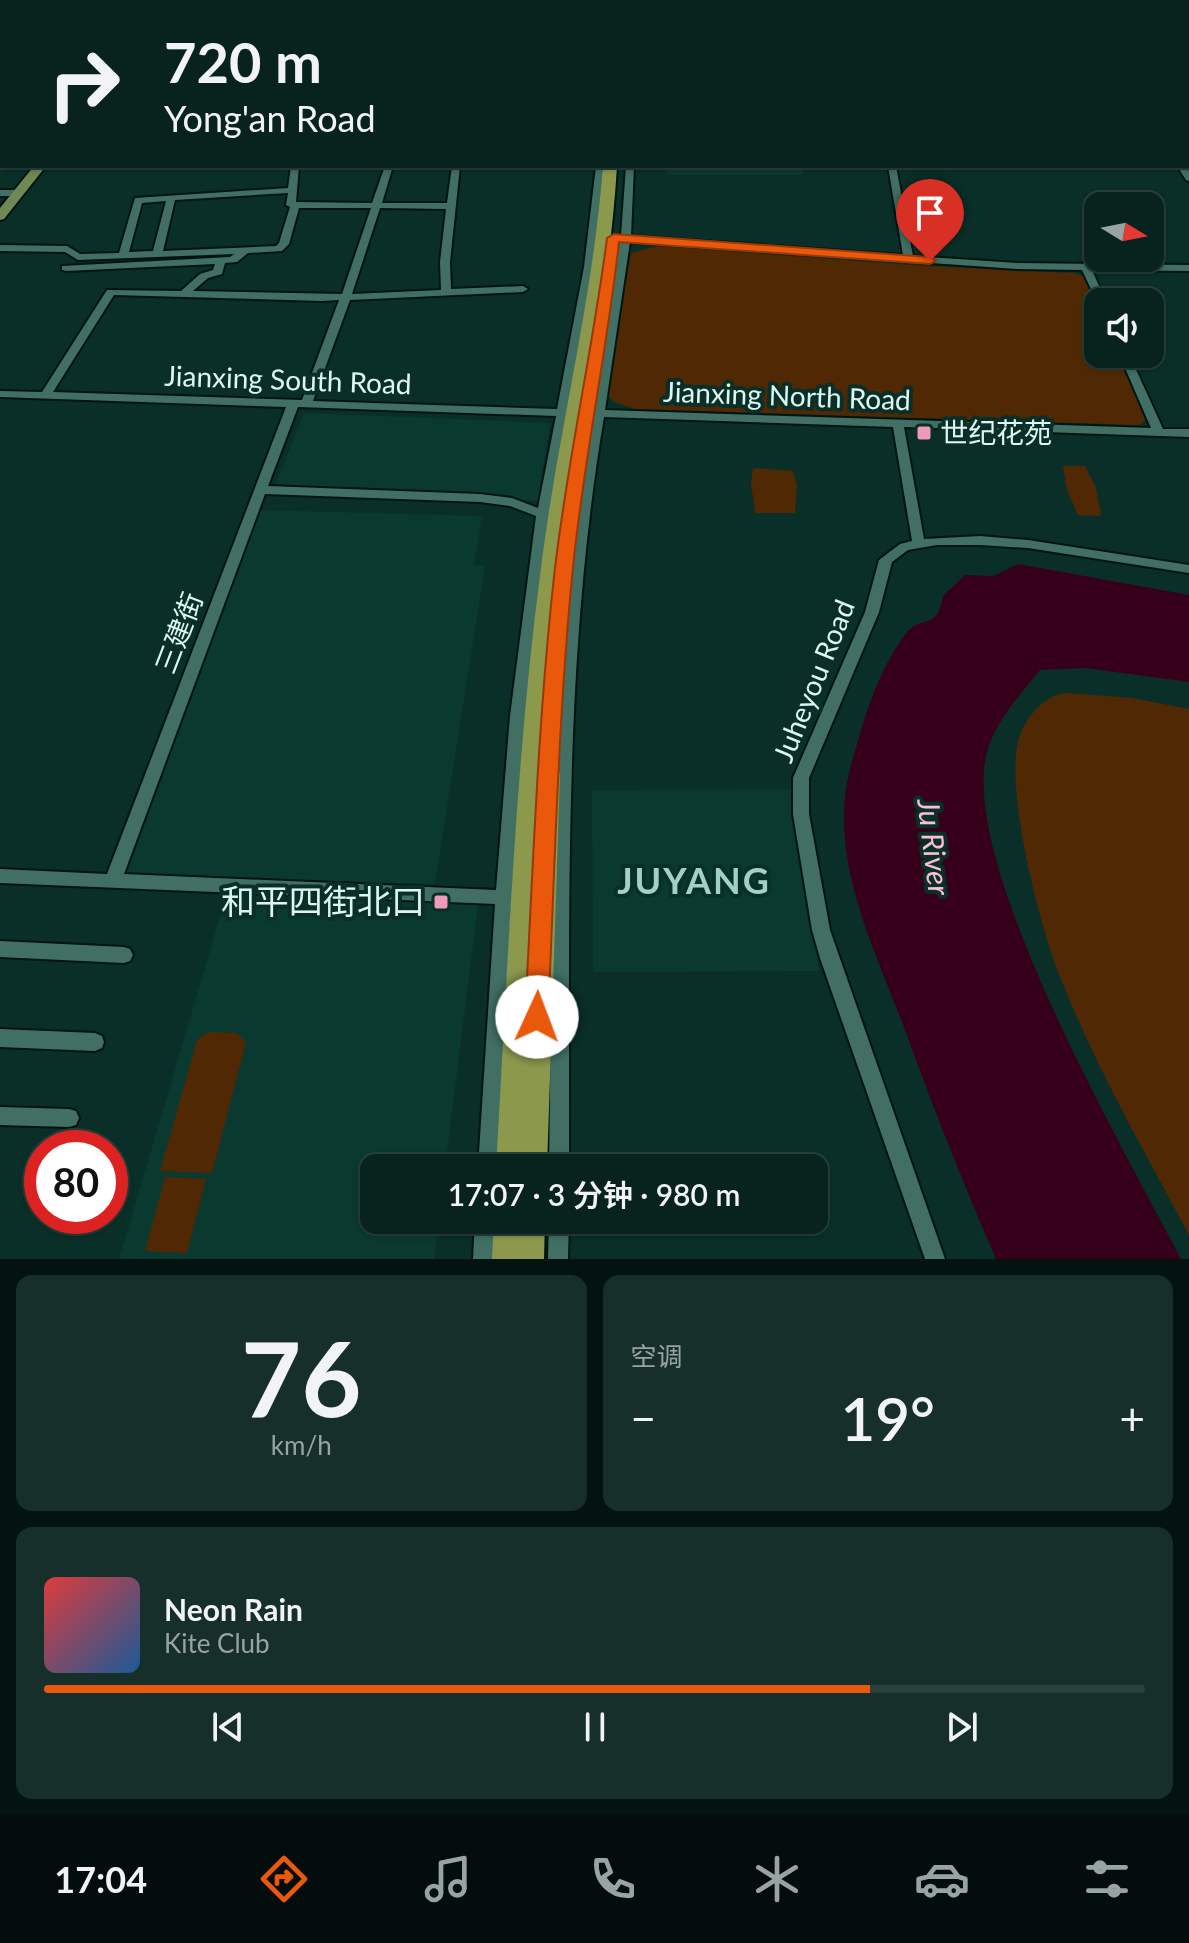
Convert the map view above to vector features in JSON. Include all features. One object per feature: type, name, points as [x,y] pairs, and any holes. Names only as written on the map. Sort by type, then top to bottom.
[{"type":"highway","points":[[532,1154],[554,684],[580,414],[598,288],[610,168]]},
{"type":"highway","points":[[512,1154],[515,898],[539,684],[550,512],[580,414],[620,238],[619,168]]},
{"type":"highway","points":[[508,1259],[509,1234]]},
{"type":"highway","points":[[528,1259],[529,1234]]},
{"type":"main road","points":[[0,216],[38,168]]},
{"type":"street","points":[[295,168],[291,205],[450,206]]},
{"type":"street","name":"三建街","points":[[113,881],[261,490],[346,298],[354,269],[367,242],[388,168]]},
{"type":"street","points":[[446,292],[450,206],[456,168]]},
{"type":"street","points":[[559,1154],[564,761],[582,523],[580,414],[586,284],[600,168]]},
{"type":"street","points":[[630,168],[620,238],[909,259],[1084,267]]},
{"type":"street","points":[[892,168],[909,259]]},
{"type":"street","points":[[123,255],[138,200],[294,190]]},
{"type":"street","points":[[0,193],[18,193]]},
{"type":"street","points":[[158,253],[171,198]]},
{"type":"street","points":[[0,248],[67,249],[74,256],[281,248],[295,205]]},
{"type":"street","points":[[66,268],[235,260],[243,251]]},
{"type":"street","points":[[184,294],[204,276],[218,272],[221,260]]},
{"type":"street","points":[[1164,268],[1189,268]]},
{"type":"street","points":[[46,395],[111,292],[346,298],[523,289]]},
{"type":"street","points":[[1130,368],[1159,432]]},
{"type":"street","name":"Jianxing South Road","points":[[0,394],[580,414]]},
{"type":"street","name":"Jianxing North Road","points":[[580,414],[1189,433]]},
{"type":"street","points":[[898,424],[918,541]]},
{"type":"street","points":[[261,490],[480,498],[550,512]]},
{"type":"street","name":"Juheyou Road","points":[[935,1259],[821,930],[808,864],[799,790],[807,760],[872,612],[886,560],[894,549],[918,541],[956,538],[1189,569]]},
{"type":"street","points":[[0,876],[515,898],[489,1154]]},
{"type":"street","points":[[0,949],[124,955]]},
{"type":"street","points":[[0,1038],[95,1042]]},
{"type":"street","points":[[0,1116],[69,1118]]},
{"type":"street","points":[[483,1259],[484,1234]]},
{"type":"street","points":[[558,1259],[559,1234]]},
{"type":"shaded area","points":[[666,168],[802,168],[803,175],[666,175]]},
{"type":"shaded area","points":[[659,246],[910,265],[1075,273],[1084,276],[1089,288],[1084,288],[1084,368],[1124,368],[1146,419],[1140,425],[635,409],[615,402],[605,394],[631,253]]},
{"type":"shaded area","points":[[304,413],[550,423],[538,501],[274,488]]},
{"type":"shaded area","points":[[1063,466],[1085,466],[1096,488],[1101,516],[1078,515],[1067,490]]},
{"type":"shaded area","points":[[753,468],[793,471],[797,486],[795,513],[755,513],[751,482]]},
{"type":"shaded area","points":[[258,510],[482,516],[474,565],[485,566],[435,884],[124,875]]},
{"type":"shaded area","points":[[1067,693],[1132,698],[1189,709],[1189,1235],[1090,1045],[1061,979],[1035,897],[1017,799],[1017,747],[1023,728],[1034,711],[1049,699]]},
{"type":"shaded area","points":[[793,789],[819,971],[593,972],[592,790]]},
{"type":"shaded area","points":[[227,893],[478,905],[447,1154],[360,1154],[360,1234],[437,1234],[434,1259],[119,1259]]},
{"type":"shaded area","points":[[208,1032],[236,1033],[246,1042],[212,1173],[160,1171],[197,1040]]},
{"type":"shaded area","points":[[165,1177],[206,1179],[187,1253],[145,1251]]},
{"type":"water","name":"Ju River","points":[[1018,564],[1189,595],[1189,682],[1085,668],[1040,670],[1009,708],[991,740],[987,752],[985,802],[997,864],[1021,934],[1052,1008],[1181,1259],[996,1259],[880,966],[849,868],[844,802],[850,769],[886,666],[911,628],[932,619],[940,608],[943,596],[965,575],[994,576]]},
{"type":"place","name":"世纪花苑","points":[[924,433]]},
{"type":"place","name":"和平四街北口","points":[[441,902]]},
{"type":"district","name":"JUYANG","points":[[694,881]]},
{"type":"route","points":[[537,1017],[547,797],[564,571],[574,481],[614,238],[930,261]]}]
